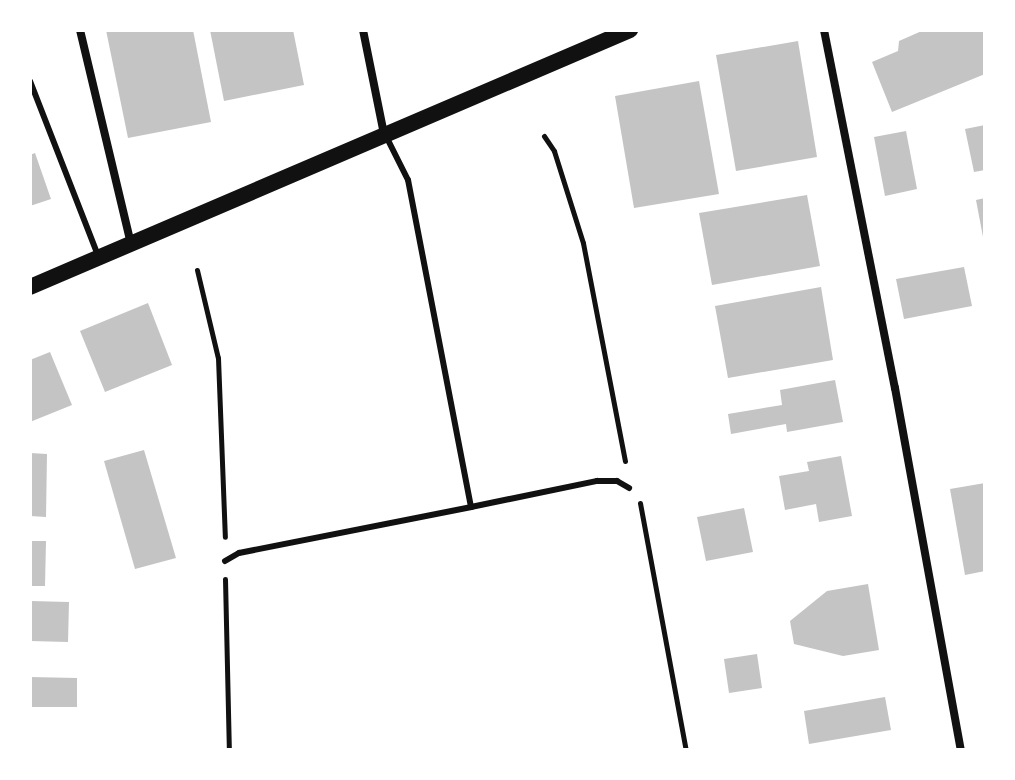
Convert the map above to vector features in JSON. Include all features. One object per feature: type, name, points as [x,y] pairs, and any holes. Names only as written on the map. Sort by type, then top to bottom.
[{"type":"main road","points":[[30,287],[630,30]]},
{"type":"street","points":[[80,30],[131,245]]},
{"type":"street","points":[[363,30],[384,134]]},
{"type":"street","points":[[824,30],[895,388],[961,750]]},
{"type":"lane","points":[[30,81],[100,259]]},
{"type":"lane","points":[[384,134],[408,180],[471,507]]},
{"type":"lane","points":[[225,561],[239,553],[597,481],[617,481],[629,488]]},
{"type":"path","points":[[544,136],[554,151],[583,243],[629,488],[640,501],[686,750]]},
{"type":"path","points":[[197,270],[218,358],[229,750]]},
{"type":"building","points":[[106,30],[193,30],[211,122],[128,138]]},
{"type":"building","points":[[210,30],[293,30],[304,85],[224,101]]},
{"type":"building","points":[[924,30],[985,30],[985,74],[892,112],[872,62],[898,51],[899,41]]},
{"type":"building","points":[[798,41],[817,157],[736,171],[716,55]]},
{"type":"building","points":[[699,81],[719,194],[634,208],[615,96]]},
{"type":"building","points":[[985,125],[985,170],[974,172],[965,129]]},
{"type":"building","points":[[906,131],[917,189],[885,196],[874,137]]},
{"type":"building","points":[[35,153],[51,199],[30,206],[30,155]]},
{"type":"building","points":[[807,195],[820,266],[712,285],[699,213]]},
{"type":"building","points":[[985,198],[985,237],[983,237],[976,200]]},
{"type":"building","points":[[964,267],[972,306],[904,319],[896,279]]},
{"type":"building","points":[[821,287],[833,360],[728,378],[715,306]]},
{"type":"building","points":[[148,303],[172,365],[105,392],[80,331]]},
{"type":"building","points":[[50,352],[72,405],[30,422],[30,360]]},
{"type":"building","points":[[835,380],[843,422],[787,432],[786,424],[731,434],[728,414],[782,405],[780,390]]},
{"type":"building","points":[[144,450],[176,558],[135,569],[104,461]]},
{"type":"building","points":[[30,453],[47,454],[46,517],[30,516]]},
{"type":"building","points":[[841,456],[852,516],[819,522],[816,504],[785,510],[779,476],[809,471],[807,462]]},
{"type":"building","points":[[985,483],[985,571],[965,575],[950,489]]},
{"type":"building","points":[[744,508],[753,552],[706,561],[697,517]]},
{"type":"building","points":[[30,541],[46,541],[45,586],[30,586]]},
{"type":"building","points":[[868,584],[879,650],[843,656],[794,644],[790,621],[827,591]]},
{"type":"building","points":[[30,601],[69,602],[68,642],[30,641]]},
{"type":"building","points":[[757,654],[762,688],[729,693],[724,659]]},
{"type":"building","points":[[30,677],[77,678],[77,707],[30,707]]},
{"type":"building","points":[[885,697],[891,730],[809,744],[804,711]]}]
